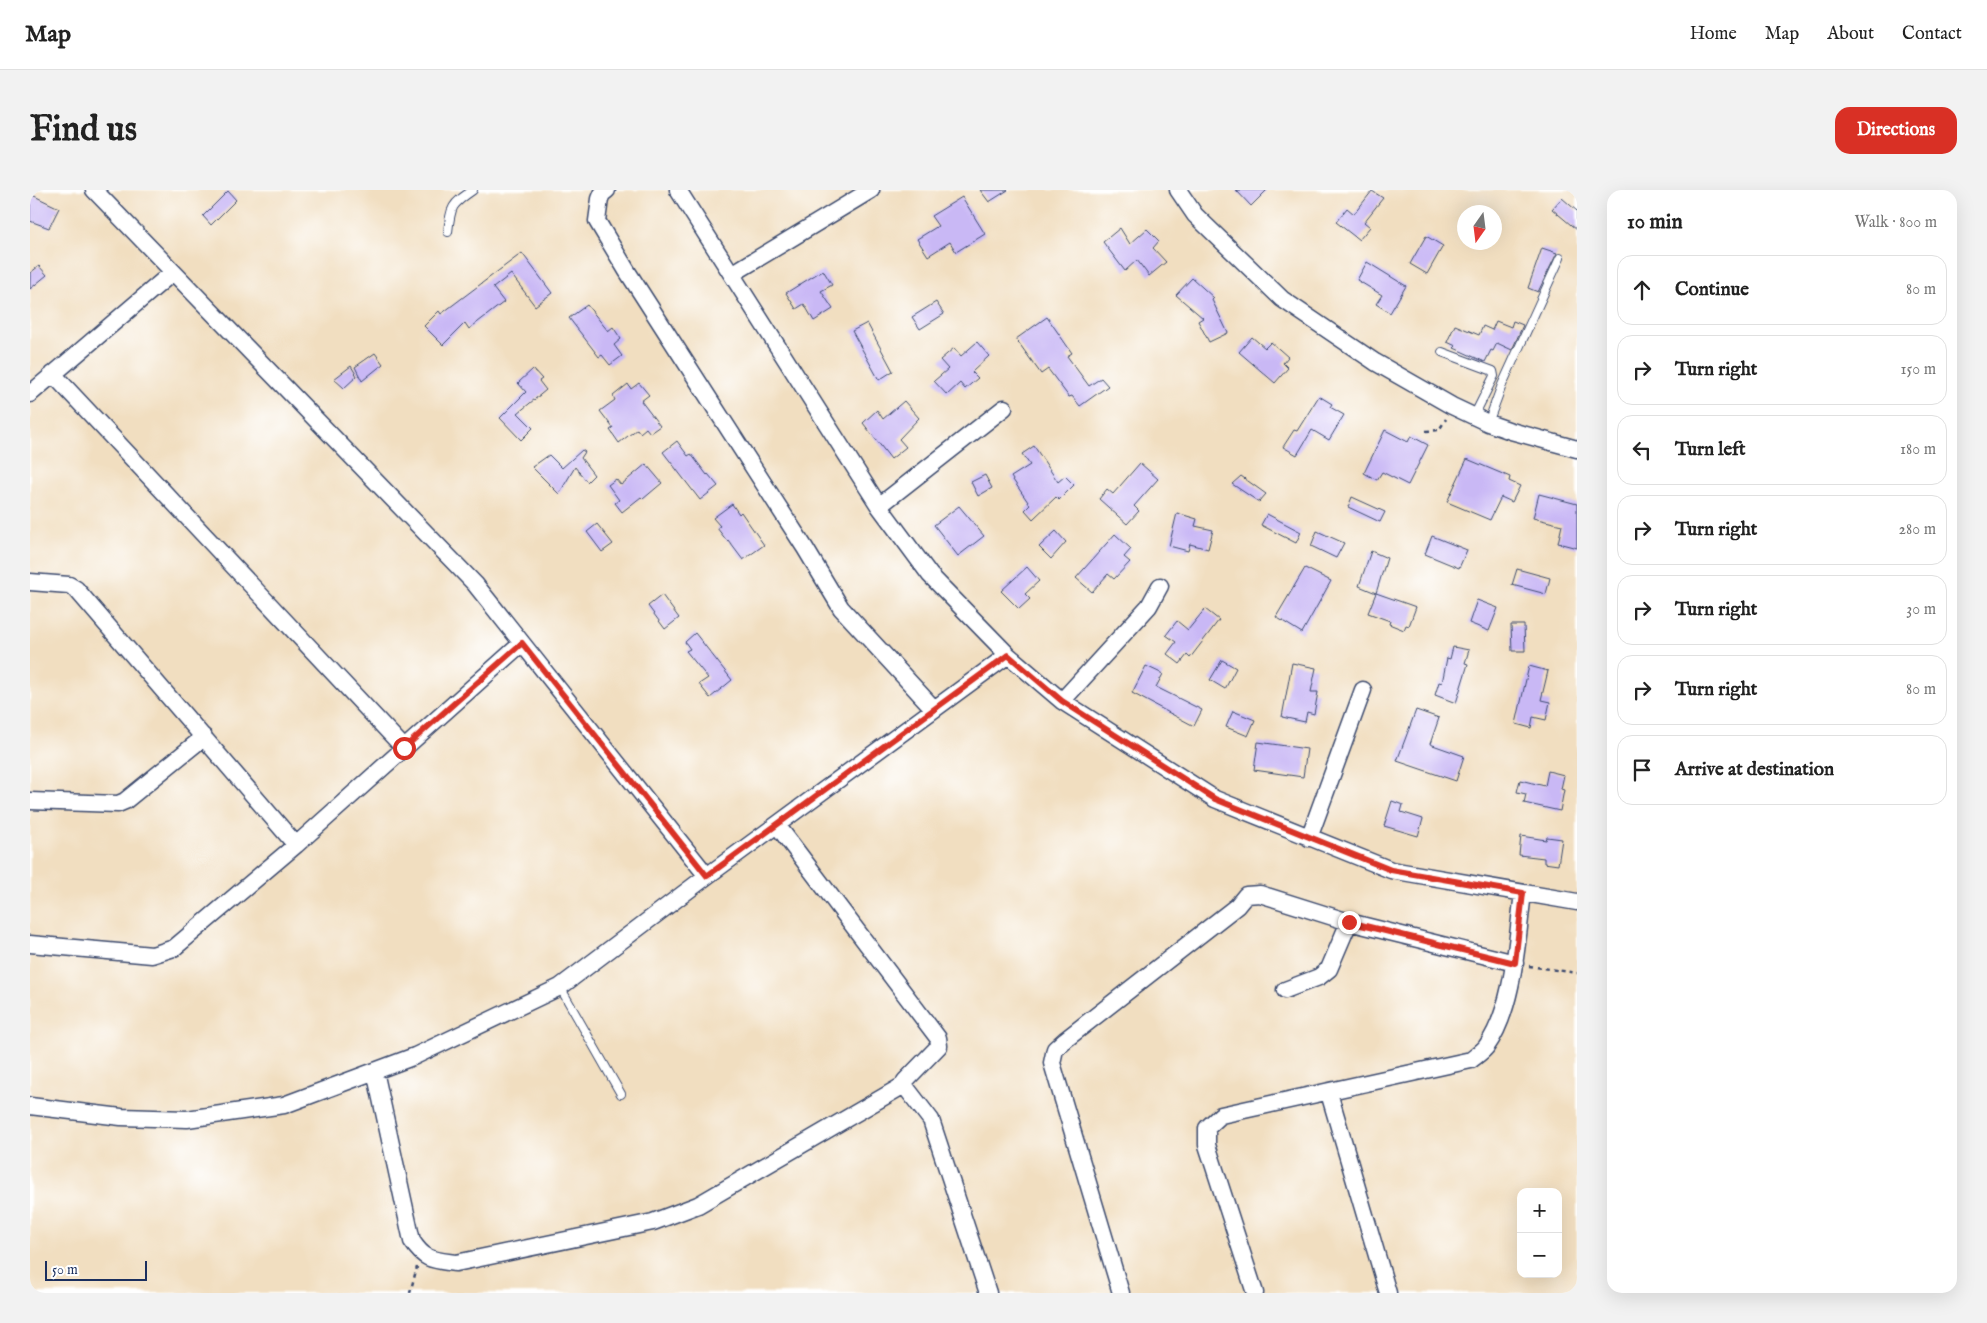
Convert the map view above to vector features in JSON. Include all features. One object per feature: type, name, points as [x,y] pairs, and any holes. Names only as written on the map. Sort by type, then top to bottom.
[{"type":"street","points":[[94,190],[475,584],[707,876]]},
{"type":"street","points":[[607,190],[600,199],[597,221],[627,271],[805,548],[841,608],[934,709]]},
{"type":"street","points":[[678,190],[879,506],[930,576],[1008,655],[1062,701],[1215,799],[1309,838],[1391,870],[1577,902]]},
{"type":"street","points":[[732,274],[871,190]]},
{"type":"street","points":[[1178,190],[1196,215],[1282,299],[1375,362],[1452,406],[1481,419],[1511,431],[1577,449]]},
{"type":"street","points":[[30,394],[174,272]]},
{"type":"street","points":[[53,374],[404,748]]},
{"type":"street","points":[[879,506],[1004,408]]},
{"type":"street","points":[[30,582],[69,585],[76,589],[296,845]]},
{"type":"street","points":[[1062,701],[1149,606],[1160,586]]},
{"type":"street","points":[[30,944],[152,955],[174,948],[296,845],[522,643]]},
{"type":"street","points":[[30,1106],[122,1117],[187,1119],[284,1105],[416,1056],[560,987],[707,876],[1008,655]]},
{"type":"street","points":[[1309,838],[1364,690]]},
{"type":"street","points":[[30,801],[118,804],[125,801],[204,737]]},
{"type":"street","points":[[375,1071],[412,1241],[420,1253],[432,1259],[456,1263],[653,1222],[698,1205],[904,1085],[905,1081],[939,1046],[938,1038],[776,825]]},
{"type":"street","points":[[1255,1293],[1207,1145],[1207,1128],[1220,1115],[1329,1093],[1471,1060],[1486,1047],[1501,1018],[1515,963],[1523,893]]},
{"type":"street","points":[[1121,1293],[1052,1063],[1055,1049],[1065,1040],[1237,906],[1246,895],[1260,894],[1349,922],[1515,963]]},
{"type":"street","points":[[1285,990],[1319,977],[1329,969],[1349,922]]},
{"type":"street","points":[[904,1085],[931,1120],[988,1293]]},
{"type":"street","points":[[1329,1093],[1388,1293]]},
{"type":"lane","points":[[448,232],[454,202],[473,190]]},
{"type":"lane","points":[[1481,419],[1502,386],[1560,258]]},
{"type":"lane","points":[[1442,352],[1493,371],[1494,376],[1481,419]]},
{"type":"lane","points":[[560,987],[621,1094]]},
{"type":"path","points":[[1426,431],[1439,430],[1444,424],[1452,406]]},
{"type":"path","points":[[1515,963],[1577,973]]},
{"type":"path","points":[[410,1293],[420,1253]]},
{"type":"building","points":[[980,190],[1008,190],[989,202]]},
{"type":"building","points":[[1236,190],[1267,190],[1251,206]]},
{"type":"building","points":[[228,191],[236,200],[211,225],[203,216]]},
{"type":"building","points":[[1372,191],[1383,198],[1364,222],[1370,227],[1359,240],[1336,222],[1347,208],[1354,214]]},
{"type":"building","points":[[30,194],[59,208],[49,228],[30,221]]},
{"type":"building","points":[[962,197],[985,234],[956,252],[950,242],[928,256],[917,239],[938,226],[931,216]]},
{"type":"building","points":[[1562,198],[1577,211],[1577,230],[1552,209]]},
{"type":"building","points":[[1120,228],[1130,244],[1147,229],[1159,241],[1153,248],[1166,262],[1149,276],[1137,260],[1125,271],[1103,242]]},
{"type":"building","points":[[1426,236],[1443,246],[1427,274],[1410,264]]},
{"type":"building","points":[[1542,248],[1557,253],[1538,292],[1528,288]]},
{"type":"building","points":[[522,253],[552,293],[535,306],[511,274],[493,288],[504,302],[469,329],[465,323],[443,345],[424,326],[439,311],[441,314]]},
{"type":"building","points":[[1367,262],[1406,286],[1390,313],[1376,304],[1382,295],[1357,280]]},
{"type":"building","points":[[39,266],[47,275],[30,289],[30,273]]},
{"type":"building","points":[[823,270],[832,285],[821,291],[833,309],[814,321],[804,304],[796,309],[786,293]]},
{"type":"building","points":[[1192,278],[1214,298],[1212,300],[1228,333],[1209,342],[1198,321],[1203,318],[1176,295]]},
{"type":"building","points":[[936,302],[944,314],[920,329],[912,317]]},
{"type":"building","points":[[587,305],[608,331],[613,327],[621,339],[614,345],[622,356],[610,365],[602,355],[599,357],[569,318]]},
{"type":"building","points":[[1047,317],[1072,353],[1067,356],[1089,386],[1101,378],[1108,386],[1080,406],[1072,396],[1069,397],[1048,369],[1041,374],[1016,339]]},
{"type":"building","points":[[1496,321],[1511,327],[1513,321],[1523,325],[1512,350],[1497,343],[1485,362],[1454,348],[1456,346],[1447,342],[1455,325],[1479,335],[1483,326],[1492,330]]},
{"type":"building","points":[[867,323],[893,371],[879,380],[852,331]]},
{"type":"building","points":[[1252,337],[1265,348],[1271,342],[1288,357],[1283,363],[1288,368],[1275,383],[1239,352]]},
{"type":"building","points":[[977,342],[989,356],[972,372],[978,378],[965,389],[960,383],[947,395],[934,381],[948,369],[940,360],[954,348],[961,356]]},
{"type":"building","points":[[375,353],[383,364],[362,381],[355,367]]},
{"type":"building","points":[[351,366],[357,376],[344,388],[334,379]]},
{"type":"building","points":[[533,369],[542,379],[539,381],[546,390],[518,413],[533,428],[521,440],[500,418],[526,392],[518,383]]},
{"type":"building","points":[[639,383],[649,395],[641,401],[660,426],[650,433],[646,428],[640,433],[637,429],[619,443],[610,430],[613,428],[600,411],[615,400],[613,396],[628,384],[631,389]]},
{"type":"building","points":[[1319,396],[1332,404],[1330,407],[1344,415],[1329,440],[1312,430],[1297,455],[1283,447],[1294,430],[1297,431]]},
{"type":"building","points":[[904,401],[919,418],[899,439],[906,447],[891,459],[863,423],[877,410],[883,419]]},
{"type":"building","points":[[1385,430],[1408,442],[1411,436],[1428,445],[1408,485],[1382,472],[1377,480],[1364,473]]},
{"type":"building","points":[[677,441],[688,456],[691,454],[718,486],[700,500],[663,452]]},
{"type":"building","points":[[1034,446],[1058,482],[1065,476],[1074,485],[1059,500],[1056,497],[1033,519],[1025,510],[1030,505],[1011,477],[1030,465],[1022,454]]},
{"type":"building","points":[[582,450],[585,452],[581,458],[594,475],[587,482],[575,467],[559,494],[532,467],[549,455],[562,468]]},
{"type":"building","points":[[1467,459],[1510,477],[1509,481],[1520,486],[1512,502],[1501,497],[1490,520],[1447,502]]},
{"type":"building","points":[[1140,463],[1158,479],[1134,506],[1139,511],[1127,524],[1099,499],[1107,489],[1113,494]]},
{"type":"building","points":[[646,464],[662,483],[643,499],[641,497],[622,512],[615,503],[619,500],[608,485],[616,479],[621,485]]},
{"type":"building","points":[[985,475],[992,488],[978,496],[971,482]]},
{"type":"building","points":[[1241,476],[1266,494],[1259,502],[1232,484]]},
{"type":"building","points":[[1539,494],[1577,504],[1577,548],[1558,543],[1562,525],[1533,518]]},
{"type":"building","points":[[1352,497],[1385,512],[1380,522],[1348,507]]},
{"type":"building","points":[[732,504],[739,514],[741,512],[764,545],[743,560],[717,528],[720,526],[713,518]]},
{"type":"building","points":[[959,506],[984,536],[958,556],[934,525]]},
{"type":"building","points":[[1177,513],[1197,519],[1195,526],[1213,530],[1208,549],[1190,544],[1188,551],[1169,546]]},
{"type":"building","points":[[1267,514],[1301,532],[1296,543],[1261,525]]},
{"type":"building","points":[[597,524],[613,544],[602,552],[587,532]]},
{"type":"building","points":[[1056,531],[1066,542],[1051,559],[1039,547]]},
{"type":"building","points":[[1317,531],[1344,543],[1336,558],[1311,546]]},
{"type":"building","points":[[1115,534],[1131,549],[1124,557],[1130,562],[1114,579],[1108,574],[1092,592],[1076,578]]},
{"type":"building","points":[[1432,536],[1467,550],[1459,568],[1425,554]]},
{"type":"building","points":[[1371,551],[1387,558],[1376,593],[1359,586]]},
{"type":"building","points":[[1027,567],[1039,581],[1025,594],[1030,599],[1019,609],[1001,591]]},
{"type":"building","points":[[1305,568],[1331,581],[1302,633],[1276,617]]},
{"type":"building","points":[[1517,569],[1550,578],[1546,594],[1512,585]]},
{"type":"building","points":[[1376,593],[1416,607],[1409,626],[1406,625],[1404,630],[1389,624],[1390,621],[1368,613]]},
{"type":"building","points":[[662,595],[679,618],[665,629],[648,606]]},
{"type":"building","points":[[1477,600],[1498,608],[1489,631],[1469,623]]},
{"type":"building","points":[[1205,609],[1219,620],[1190,658],[1187,655],[1180,664],[1167,654],[1176,642],[1166,635],[1177,621],[1188,630]]},
{"type":"building","points":[[1511,625],[1524,625],[1525,651],[1512,651]]},
{"type":"building","points":[[695,633],[732,680],[710,698],[699,684],[708,678],[686,651],[690,649],[685,642]]},
{"type":"building","points":[[1453,647],[1469,650],[1465,663],[1468,664],[1456,703],[1435,695],[1439,682],[1442,683],[1447,658],[1450,659]]},
{"type":"building","points":[[1222,660],[1236,668],[1225,689],[1210,680]]},
{"type":"building","points":[[1292,663],[1316,668],[1311,692],[1318,692],[1314,714],[1307,712],[1305,722],[1282,717]]},
{"type":"building","points":[[1146,666],[1163,674],[1156,687],[1202,710],[1194,726],[1132,693]]},
{"type":"building","points":[[1529,666],[1548,671],[1541,700],[1550,702],[1546,720],[1533,717],[1531,728],[1516,724]]},
{"type":"building","points":[[1416,710],[1439,718],[1430,744],[1464,756],[1456,781],[1397,761]]},
{"type":"building","points":[[1233,711],[1255,720],[1248,736],[1226,727]]},
{"type":"building","points":[[1258,742],[1307,749],[1303,777],[1254,770]]},
{"type":"building","points":[[1548,771],[1564,775],[1561,789],[1564,790],[1560,811],[1524,803],[1526,794],[1517,792],[1520,780],[1545,786]]},
{"type":"building","points":[[1392,801],[1403,805],[1401,812],[1423,819],[1418,836],[1384,826]]},
{"type":"building","points":[[1521,836],[1546,840],[1547,837],[1562,839],[1558,865],[1544,863],[1544,858],[1519,855]]},
{"type":"route","points":[[404,748],[522,643],[707,876],[1008,655],[1062,701],[1215,799],[1391,870],[1523,893],[1515,963],[1349,922]]}]
